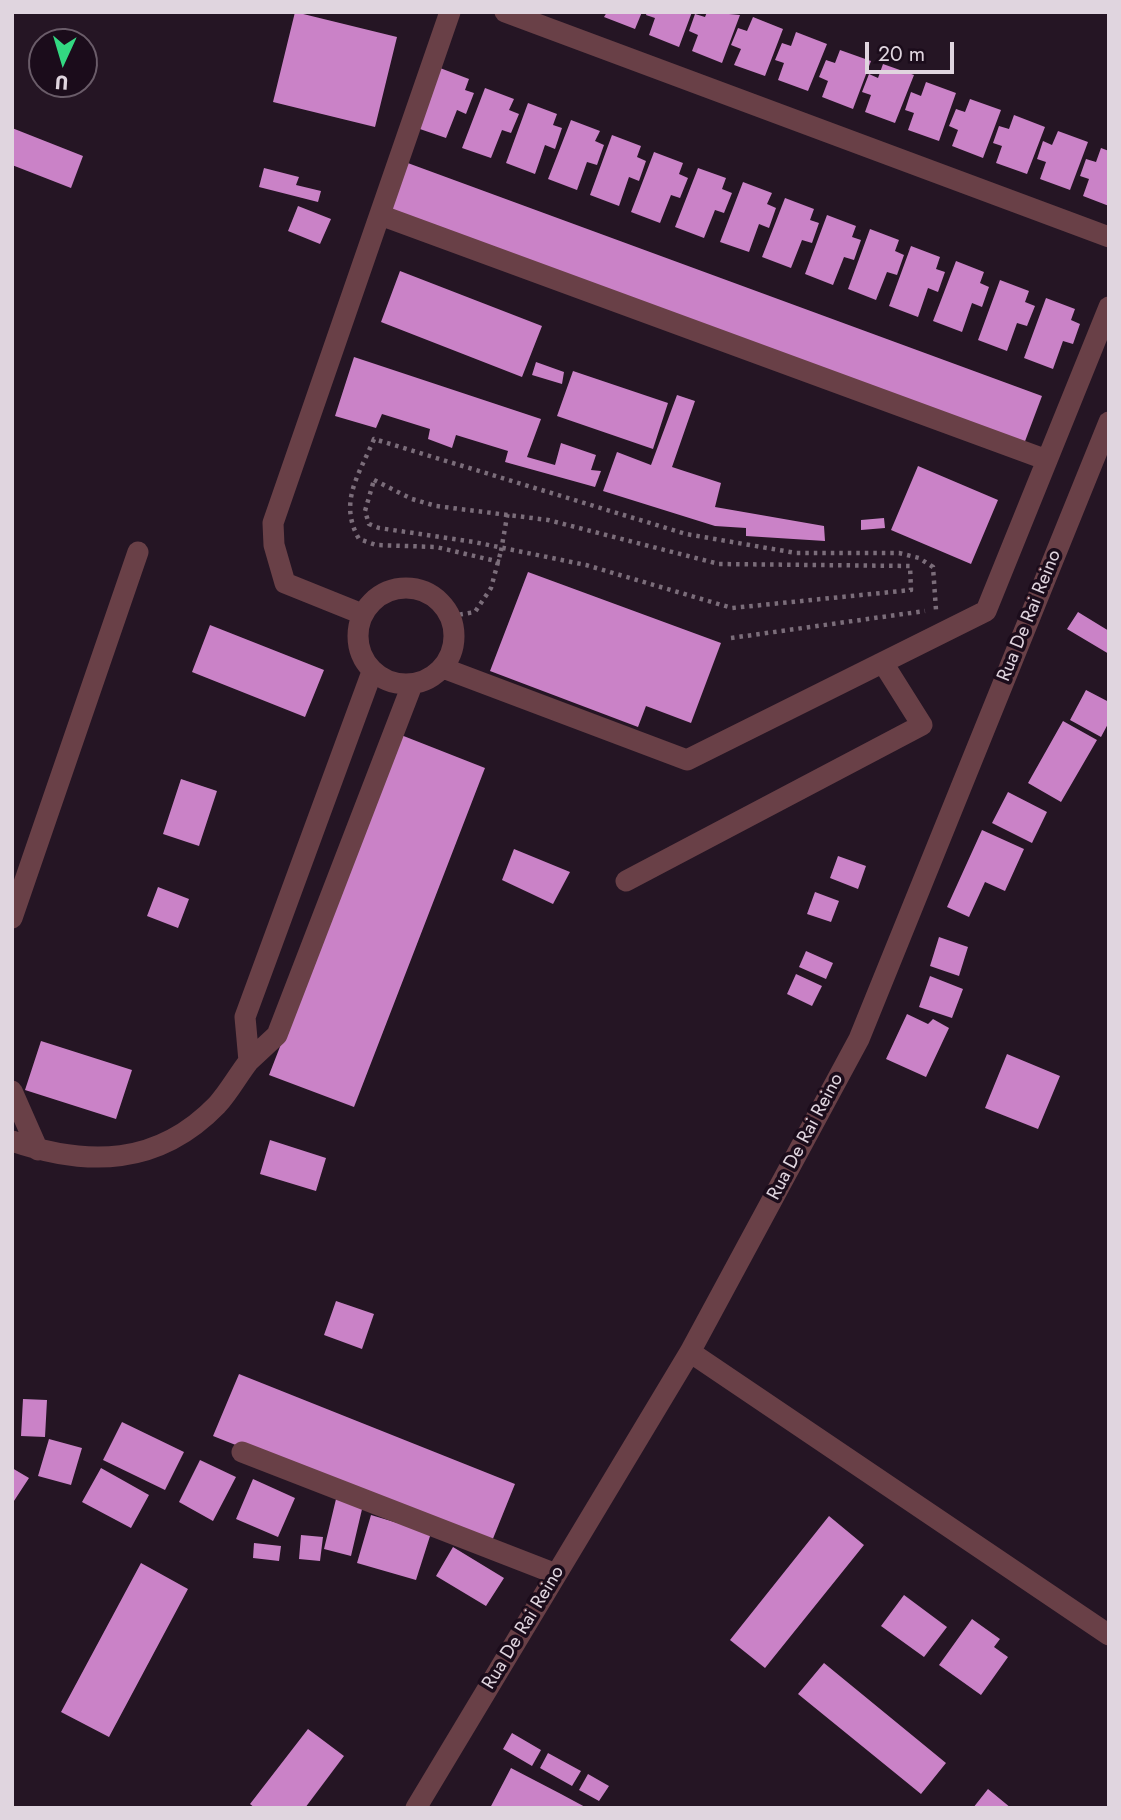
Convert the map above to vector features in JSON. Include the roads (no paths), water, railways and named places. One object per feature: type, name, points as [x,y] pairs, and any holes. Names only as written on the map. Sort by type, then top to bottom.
[{"type":"street","points":[[362,614],[285,583],[274,545],[273,523],[450,12]]},
{"type":"street","points":[[505,12],[1109,237]]},
{"type":"street","points":[[380,215],[1047,460]]},
{"type":"street","points":[[443,668],[687,760],[986,611],[1109,307]]},
{"type":"street","name":"Rua De Rai Reino","points":[[416,1808],[690,1352],[859,1039],[1109,422]]},
{"type":"street","points":[[12,918],[138,552]]},
{"type":"street","points":[[407,587],[433,595],[451,616],[455,644],[443,668],[429,679],[412,685],[391,683],[372,672],[358,645],[362,614],[380,594],[407,587]]},
{"type":"street","points":[[626,881],[922,724],[883,663]]},
{"type":"street","points":[[248,1061],[245,1017],[372,672]]},
{"type":"street","points":[[12,1141],[38,1150],[106,1159],[163,1146],[216,1105],[248,1061],[277,1035],[412,685]]},
{"type":"street","points":[[12,1091],[38,1150]]},
{"type":"street","points":[[690,1352],[1109,1635]]},
{"type":"street","points":[[242,1452],[556,1574]]}]
